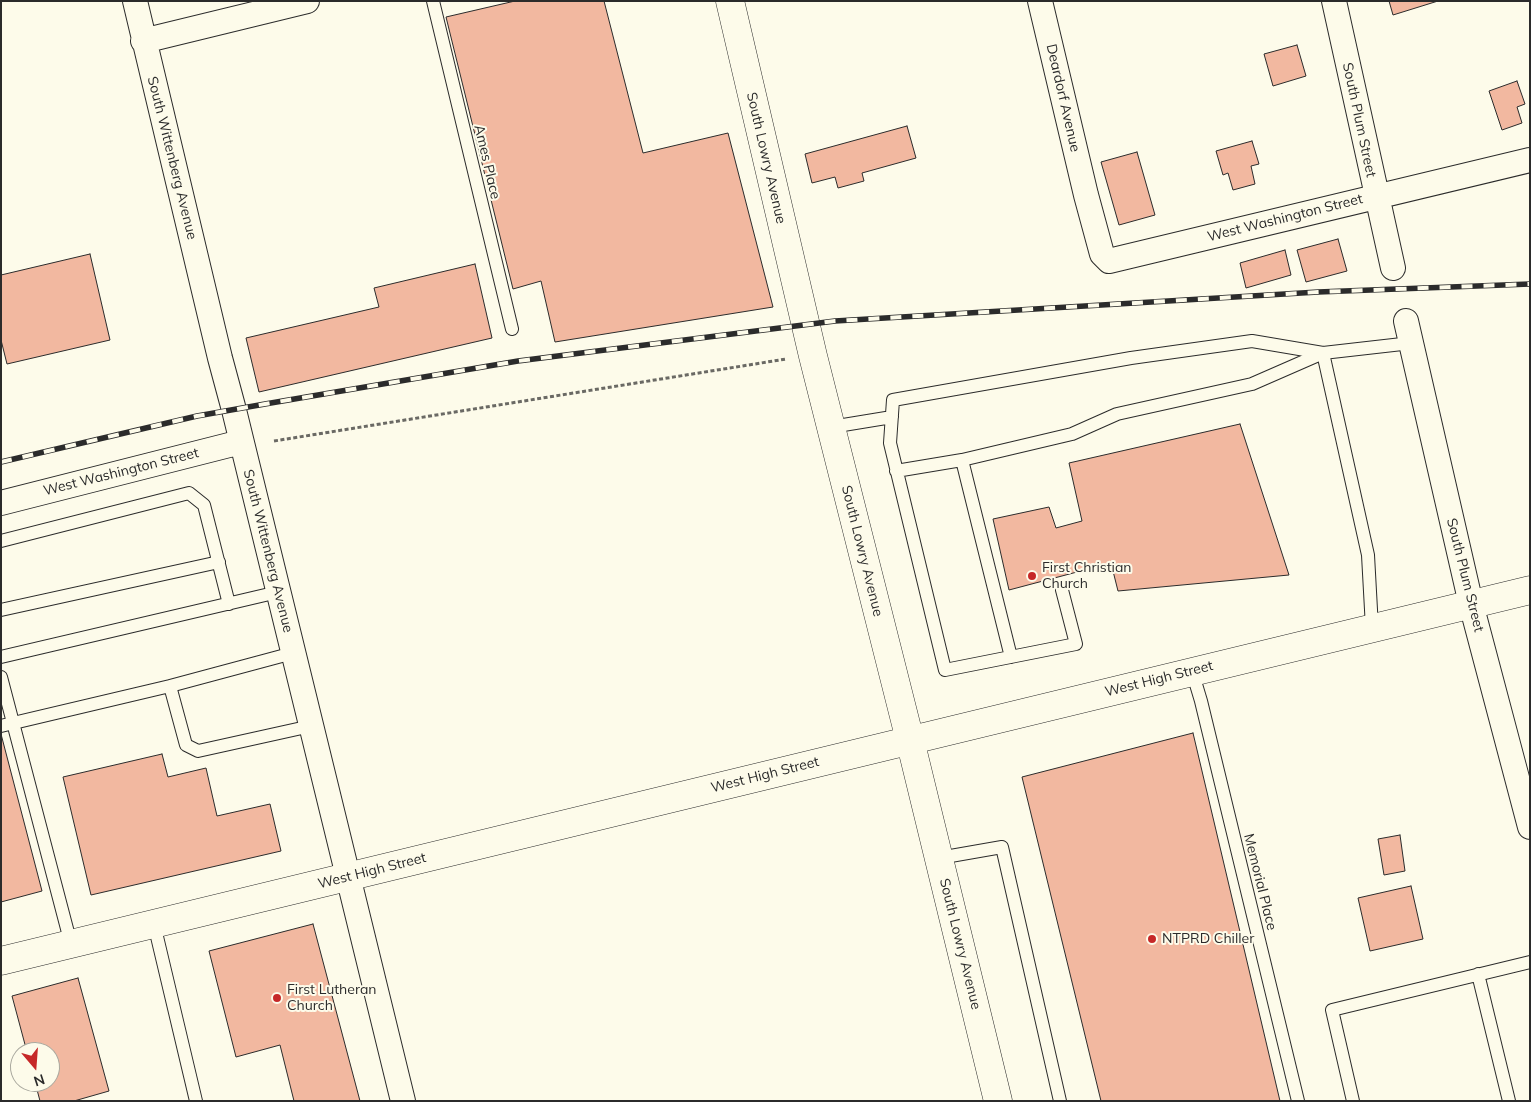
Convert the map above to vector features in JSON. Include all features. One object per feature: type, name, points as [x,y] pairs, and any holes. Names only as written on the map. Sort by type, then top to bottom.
[{"type":"street","name":"South Wittenberg Avenue","points":[[135,1],[143,41],[402,1101]]},
{"type":"street","points":[[143,41],[307,1]]},
{"type":"street","name":"South Lowry Avenue","points":[[730,1],[813,356],[910,740],[998,1101]]},
{"type":"street","name":"Deardorf Avenue","points":[[1040,1],[1086,194]]},
{"type":"street","name":"South Plum Street","points":[[1334,1],[1393,268]]},
{"type":"street","name":"West Washington Street","points":[[1086,194],[1102,254],[1109,260],[1530,160]]},
{"type":"street","name":"South Plum Street","points":[[1408,332],[1471,604],[1525,786],[1530,827]]},
{"type":"street","name":"West Washington Street","points":[[1,503],[241,442]]},
{"type":"street","name":"West High Street","points":[[1,961],[1530,590]]},
{"type":"lane","name":"Ames Place","points":[[433,1],[512,329]]},
{"type":"lane","points":[[896,471],[962,460],[1072,434],[1117,414],[1252,384],[1322,353],[1408,332]]},
{"type":"lane","points":[[1062,590],[1076,644],[945,670],[890,444],[893,400],[1132,358],[1252,342],[1322,353]]},
{"type":"lane","points":[[1322,353],[1368,554],[1372,628]]},
{"type":"lane","points":[[831,427],[892,416]]},
{"type":"lane","points":[[962,460],[1011,657]]},
{"type":"lane","points":[[1,541],[189,494],[204,505],[229,604]]},
{"type":"lane","points":[[1,610],[219,562]]},
{"type":"lane","points":[[1,657],[278,592]]},
{"type":"lane","points":[[7,725],[170,686],[293,653]]},
{"type":"lane","name":"Memorial Place","points":[[1192,671],[1204,710],[1298,1101]]},
{"type":"lane","points":[[1,677],[7,725],[71,944]]},
{"type":"lane","points":[[170,686],[186,745],[198,751],[311,726]]},
{"type":"lane","points":[[939,858],[1002,847],[1060,1101]]},
{"type":"lane","points":[[154,924],[196,1101]]},
{"type":"lane","points":[[1353,1101],[1332,1010],[1530,962]]},
{"type":"lane","points":[[1478,974],[1509,1101]]},
{"type":"path","points":[[274,441],[796,358]]},
{"type":"building","points":[[515,1],[604,1],[643,153],[728,133],[773,307],[555,342],[541,281],[513,289],[446,17]]},
{"type":"building","points":[[1389,1],[1438,1],[1393,15]]},
{"type":"building","points":[[1297,45],[1306,76],[1273,86],[1264,54]]},
{"type":"building","points":[[1517,81],[1525,104],[1517,107],[1522,123],[1502,130],[1489,91]]},
{"type":"building","points":[[907,126],[916,158],[862,173],[864,181],[838,188],[835,177],[812,183],[805,154]]},
{"type":"building","points":[[1252,141],[1259,164],[1251,166],[1255,184],[1233,190],[1228,173],[1223,175],[1216,151]]},
{"type":"building","points":[[1137,152],[1155,215],[1119,225],[1101,162]]},
{"type":"building","points":[[1338,239],[1347,271],[1306,282],[1297,250]]},
{"type":"building","points":[[1285,250],[1291,275],[1246,288],[1240,263]]},
{"type":"building","points":[[90,254],[110,340],[7,364],[1,340],[1,275]]},
{"type":"building","points":[[475,264],[492,338],[259,392],[246,338],[379,307],[374,288]]},
{"type":"building","points":[[1240,424],[1289,575],[1118,591],[1111,563],[1009,590],[993,519],[1049,507],[1056,528],[1082,521],[1069,463]]},
{"type":"building","name":"NTPRD Chiller","points":[[1193,733],[1280,1101],[1101,1101],[1022,777]]},
{"type":"building","points":[[1,734],[42,891],[1,902]]},
{"type":"building","points":[[162,754],[168,777],[206,768],[217,816],[270,804],[281,851],[91,895],[63,777]]},
{"type":"building","points":[[1400,835],[1405,871],[1384,875],[1378,839]]},
{"type":"building","points":[[1411,886],[1423,939],[1370,951],[1358,898]]},
{"type":"building","name":"First Lutheran Church","points":[[313,924],[360,1101],[294,1101],[280,1045],[236,1057],[209,951]]},
{"type":"building","points":[[78,978],[109,1091],[74,1101],[40,1101],[38,1092],[60,1092],[60,1042],[24,1042],[12,996]]},
{"type":"railway","points":[[1,462],[197,416],[518,361],[835,321],[1318,292],[1530,284]]},
{"type":"place","name":"First Christian Church","points":[[1032,576]]},
{"type":"place","name":"NTPRD Chiller","points":[[1152,939]]},
{"type":"place","name":"First Lutheran Church","points":[[277,998]]}]
